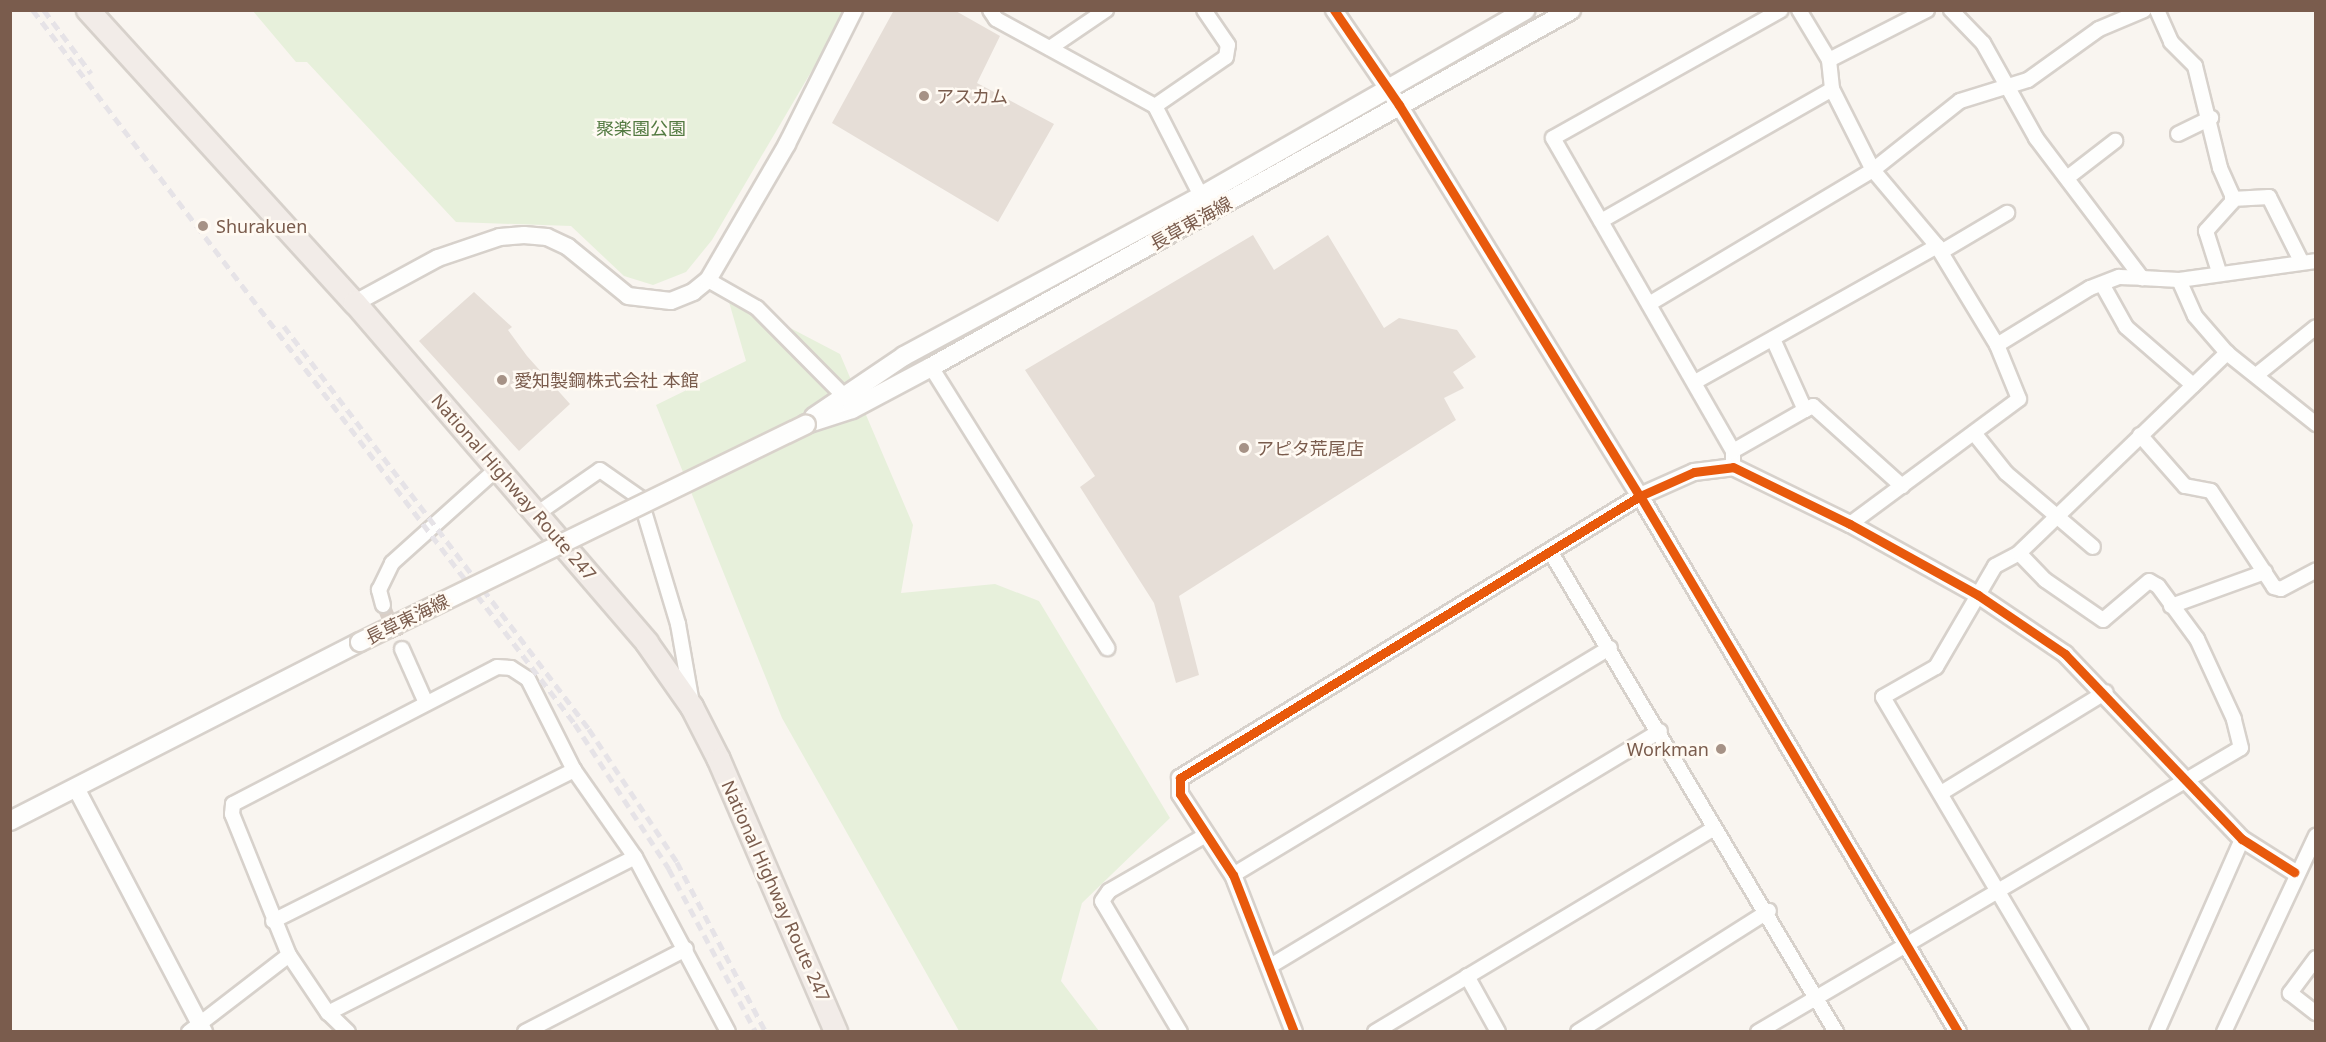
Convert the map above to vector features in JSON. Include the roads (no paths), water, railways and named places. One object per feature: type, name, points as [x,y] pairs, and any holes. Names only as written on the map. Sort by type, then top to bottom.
[{"type":"highway","name":"National Highway Route 247","points":[[88,10],[355,303],[499,467],[647,643],[692,707],[836,1032]]},
{"type":"main road","name":"長草東海線","points":[[806,424],[842,394],[1201,196],[1526,10]]},
{"type":"main road","name":"長草東海線","points":[[10,821],[360,642],[806,424],[852,409],[1571,10]]},
{"type":"street","points":[[355,303],[438,258],[500,237],[546,237],[568,247],[628,296],[671,301],[708,280],[787,144],[854,10]]},
{"type":"street","points":[[990,10],[1050,48],[1155,106],[1201,196]]},
{"type":"street","points":[[1050,48],[1106,10]]},
{"type":"street","points":[[1155,106],[1226,57],[1228,45],[1204,10]]},
{"type":"street","points":[[1334,10],[1399,105],[1640,496],[1958,1032]]},
{"type":"street","points":[[1781,10],[1553,138],[1695,382],[1733,459],[1978,595],[2065,654],[2106,692],[2183,780],[2242,839],[2294,872]]},
{"type":"street","points":[[1799,10],[1829,60],[1832,89],[1873,170],[1939,249],[1997,345],[2019,399],[1850,524]]},
{"type":"street","points":[[1829,60],[1927,10]]},
{"type":"street","points":[[1951,10],[1983,43],[2004,85],[2067,178],[2142,278]]},
{"type":"street","points":[[1649,304],[1873,170],[1941,113],[2004,85],[2028,80],[2099,29],[2144,10]]},
{"type":"street","points":[[2157,10],[2171,42],[2195,66],[2211,118],[2220,168],[2232,199]]},
{"type":"street","points":[[1601,221],[1832,89]]},
{"type":"street","points":[[2178,134],[2211,118]]},
{"type":"street","points":[[2067,178],[2115,141]]},
{"type":"street","points":[[2219,272],[2206,231],[2232,199],[2269,197],[2301,261]]},
{"type":"street","points":[[1695,382],[2007,213]]},
{"type":"street","points":[[1997,345],[2102,284],[2119,277],[2179,280],[2219,272],[2316,261]]},
{"type":"street","points":[[708,280],[757,308],[842,394]]},
{"type":"street","points":[[2179,280],[2195,316],[2227,353],[2259,373],[2316,424]]},
{"type":"street","points":[[2102,284],[2126,327],[2193,385]]},
{"type":"street","points":[[2259,373],[2316,327]]},
{"type":"street","points":[[1773,339],[1805,410]]},
{"type":"street","points":[[2081,1032],[1883,697],[1936,666],[1995,566],[2019,553],[2227,353]]},
{"type":"street","points":[[931,367],[1107,648]]},
{"type":"street","points":[[1294,1032],[1272,965],[1233,875],[1180,794],[1180,778],[1640,496],[1694,472],[1733,459],[1814,406],[1902,486]]},
{"type":"street","points":[[1974,433],[2006,473],[2093,547]]},
{"type":"street","points":[[2140,435],[2186,486],[2211,491],[2265,572],[2281,589],[2316,570]]},
{"type":"street","points":[[383,605],[379,590],[392,563],[499,467]]},
{"type":"street","points":[[538,513],[600,470],[639,498],[678,624],[692,707]]},
{"type":"street","points":[[1551,551],[1660,731],[1714,828],[1769,911],[1836,1032]]},
{"type":"street","points":[[1758,1032],[2183,780],[2241,748],[2234,719],[2198,639],[2149,581],[2103,620],[2045,580],[2019,553]]},
{"type":"street","points":[[2171,606],[2265,572]]},
{"type":"street","points":[[1233,875],[1610,648]]},
{"type":"street","points":[[402,649],[426,703]]},
{"type":"street","points":[[348,1032],[328,1013],[289,955],[273,921],[232,814],[233,804],[497,667],[511,668],[528,679],[574,770],[635,857],[686,949],[728,1032]]},
{"type":"street","points":[[1941,793],[2106,692]]},
{"type":"street","points":[[1272,965],[1660,731]]},
{"type":"street","points":[[273,921],[574,770]]},
{"type":"street","points":[[76,788],[197,1029],[289,955]]},
{"type":"street","points":[[1376,1032],[1714,828]]},
{"type":"street","points":[[1180,1032],[1102,902],[1109,891],[1206,836]]},
{"type":"street","points":[[2224,1032],[2294,872],[2316,836]]},
{"type":"street","points":[[2157,1032],[2242,839]]},
{"type":"street","points":[[328,1013],[635,857]]},
{"type":"street","points":[[1578,1032],[1769,911]]},
{"type":"street","points":[[525,1032],[686,949]]},
{"type":"street","points":[[2316,958],[2290,993],[2316,1013]]},
{"type":"street","points":[[1467,976],[1498,1032]]},
{"type":"tunnel","points":[[383,605],[402,649]]},
{"type":"railway","points":[[33,10],[575,724],[669,869],[756,1032]]},
{"type":"railway","points":[[44,10],[91,73]]},
{"type":"railway","points":[[284,326],[589,729],[677,862],[766,1032]]},
{"type":"place","name":"アスカム","points":[[924,96]]},
{"type":"place","name":"Shurakuen","points":[[203,226]]},
{"type":"place","name":"愛知製鋼株式会社 本館","points":[[502,380]]},
{"type":"place","name":"アピタ荒尾店","points":[[1244,448]]},
{"type":"place","name":"Workman","points":[[1721,749]]},
{"type":"park label","name":"聚楽園公園","points":[[641,128]]}]
